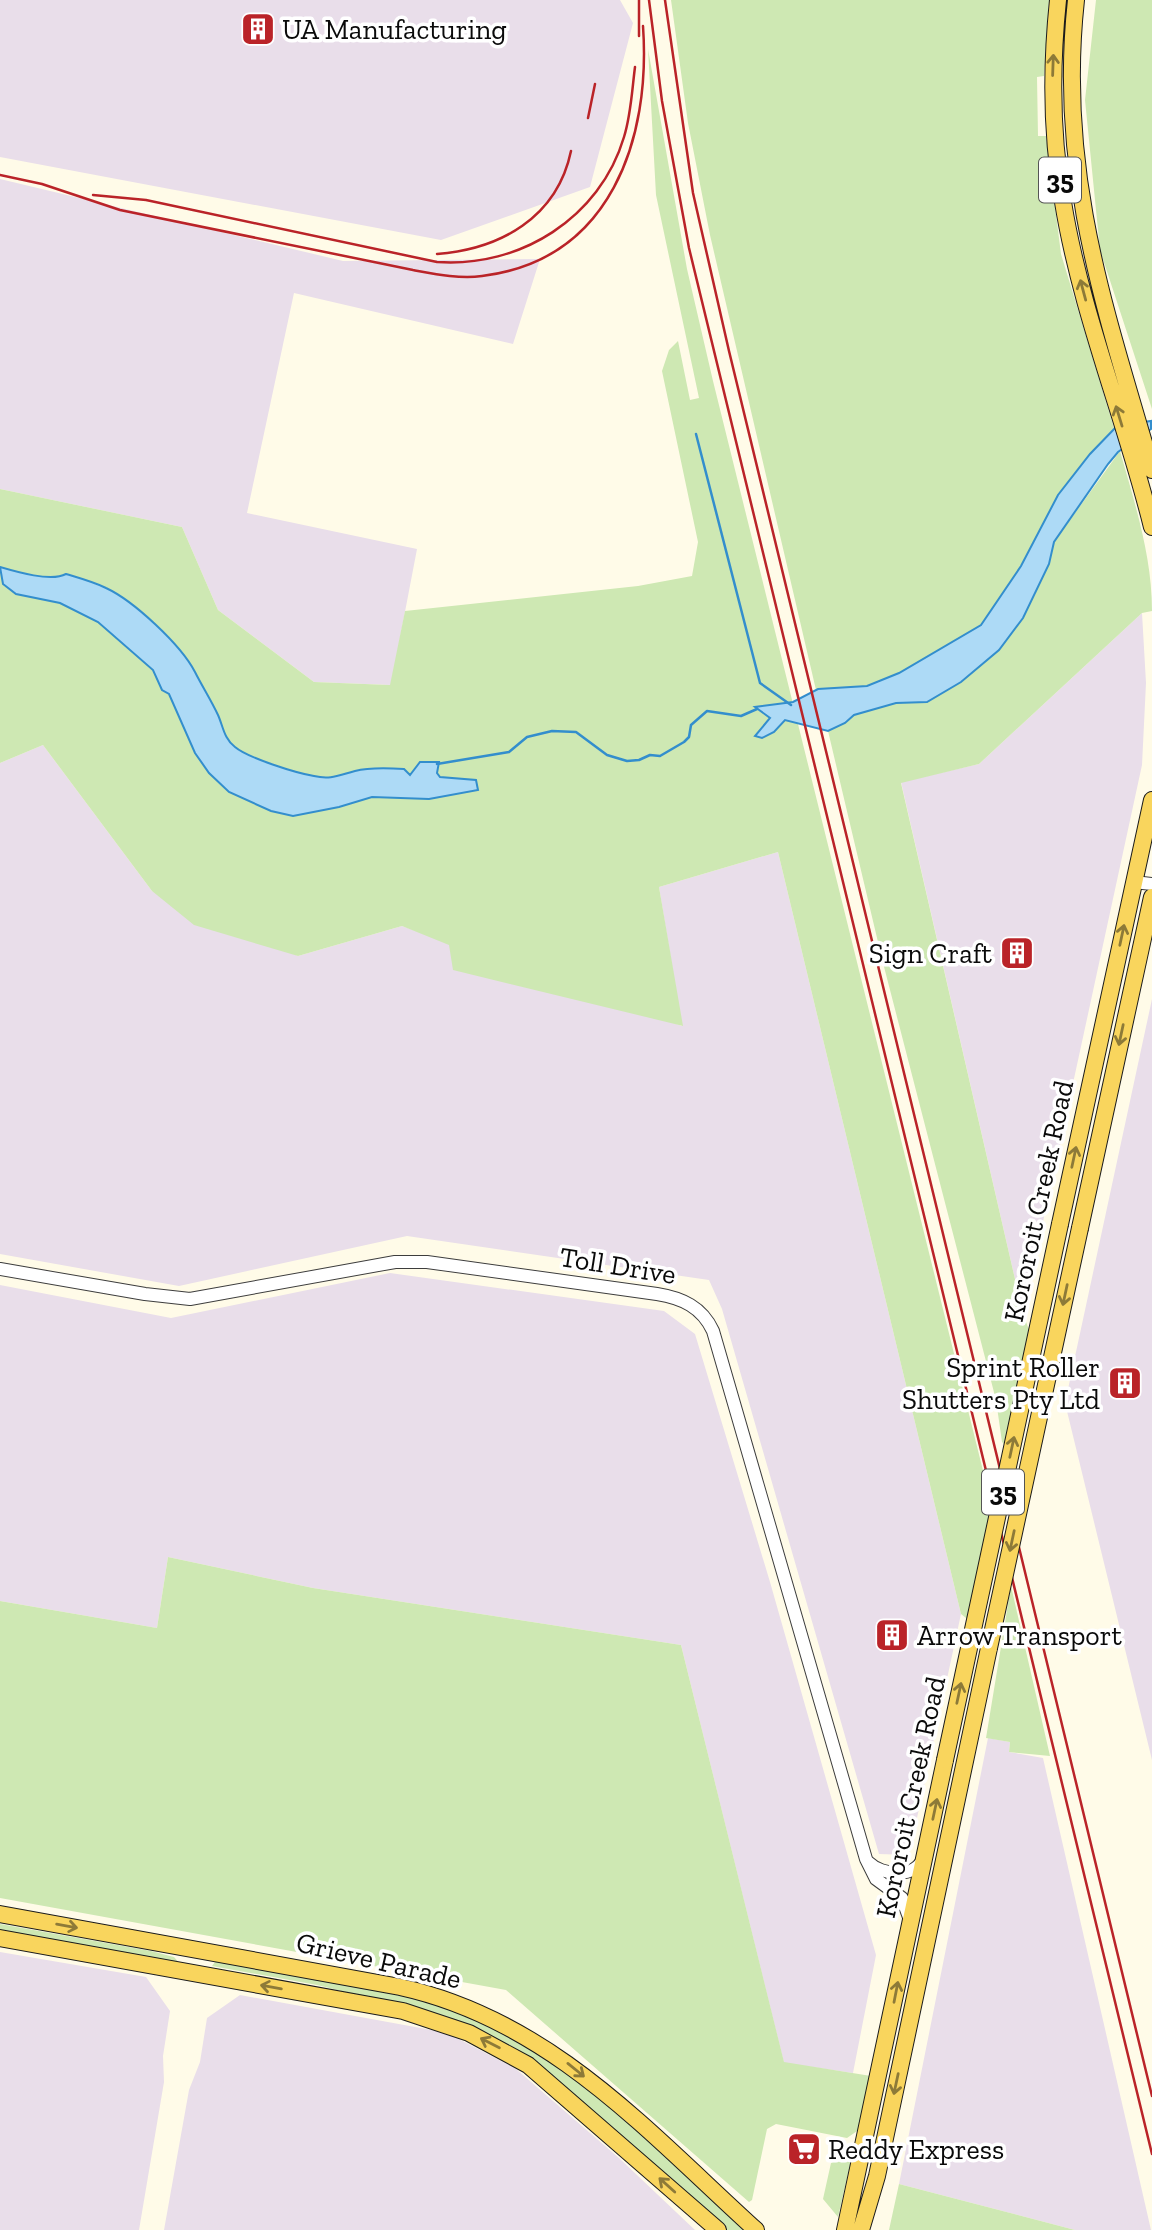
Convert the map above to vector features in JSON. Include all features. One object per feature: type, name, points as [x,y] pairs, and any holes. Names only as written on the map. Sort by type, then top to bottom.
[{"type":"main road","name":"35","points":[[1058,0],[1053,77],[1058,170],[1073,254],[1101,355],[1147,472]]},
{"type":"main road","name":"35","points":[[1076,0],[1070,75],[1073,145],[1093,268],[1147,472],[1152,527]]},
{"type":"main road","name":"Kororoit Creek Road","points":[[845,2230],[1152,800]]},
{"type":"main road","name":"Kororoit Creek Road","points":[[861,2230],[877,2176],[1080,1228],[1149,922],[1152,897]]},
{"type":"main road","name":"Grieve Parade","points":[[0,1914],[400,1987],[460,2004],[514,2028],[558,2056],[656,2138],[682,2154],[752,2223],[769,2230]]},
{"type":"main road","name":"Grieve Parade","points":[[0,1938],[394,2009],[454,2027],[506,2051],[549,2081],[718,2230]]},
{"type":"street","points":[[1133,887],[1152,884]]},
{"type":"street","points":[[1133,887],[1152,897]]},
{"type":"street","name":"Toll Drive","points":[[0,1269],[190,1299],[395,1262],[427,1262],[657,1294],[684,1301],[694,1307],[708,1321],[713,1331],[866,1859],[876,1879],[897,1894],[906,1905],[910,1914],[908,1935]]},
{"type":"street","points":[[866,1859],[876,1869],[899,1873],[916,1867],[922,1862],[925,1852]]},
{"type":"shaded area","points":[[0,0],[620,0],[633,23],[590,187],[441,240],[0,157]]},
{"type":"shaded area","points":[[0,179],[343,261],[540,259],[513,344],[294,293],[247,513],[417,549],[391,685],[314,682],[218,610],[182,527],[0,489]]},
{"type":"shaded area","points":[[1142,613],[1146,683],[1142,765],[1023,1314],[901,782],[979,764]]},
{"type":"shaded area","points":[[43,745],[152,891],[298,956],[402,926],[682,1026],[659,887],[778,852],[961,1614],[909,1855],[879,1854],[722,1309],[709,1280],[407,1236],[179,1286],[0,1254],[0,763]]},
{"type":"shaded area","points":[[1152,999],[1152,1760],[1065,1403]]},
{"type":"shaded area","points":[[390,1273],[664,1311],[695,1334],[770,1582],[876,1955],[853,2073],[784,2063],[681,1645],[313,1588],[168,1557],[157,1628],[0,1601],[0,1285],[171,1318]]},
{"type":"shaded area","points":[[988,1738],[1010,1742],[1009,1752],[1043,1758],[1151,2230],[1075,2230],[899,2184]]},
{"type":"shaded area","points":[[0,1952],[146,1977],[170,2011],[163,2056],[164,2082],[139,2230],[0,2230]]},
{"type":"shaded area","points":[[240,1995],[437,2031],[455,2037],[516,2069],[619,2158],[695,2230],[164,2230],[189,2090],[200,2062],[207,2018]]},
{"type":"green space","points":[[671,0],[1049,0],[1044,76],[1037,77],[1038,136],[1046,136],[1061,254],[1114,428],[1076,474],[998,604],[981,625],[899,673],[867,686],[816,690],[710,235],[688,123]]},
{"type":"green space","points":[[1096,0],[1152,0],[1152,409],[1100,250],[1085,100]]},
{"type":"green space","points":[[648,49],[687,269],[713,381],[993,1511],[971,1622],[961,1614],[778,852],[659,887],[683,1026],[453,970],[449,945],[402,926],[298,956],[194,925],[152,891],[43,745],[0,763],[0,489],[182,527],[218,610],[314,682],[390,685],[405,611],[638,586],[692,576],[698,542],[662,371],[669,350],[678,341],[690,400],[699,398],[656,195]]},
{"type":"green space","points":[[1120,451],[1146,550],[1152,611],[1142,613],[979,764],[901,783],[1023,1314],[1031,1335],[1007,1447],[1002,1442],[996,1400],[882,959],[828,731],[854,715],[896,703],[927,702],[961,682],[999,650],[1035,595],[1054,542]]},
{"type":"green space","points":[[168,1557],[313,1588],[681,1645],[784,2062],[871,2076],[860,2129],[847,2138],[776,2124],[767,2129],[752,2200],[749,2202],[506,1990],[0,1898],[0,1601],[157,1628]]},
{"type":"green space","points":[[1011,1586],[1050,1756],[1009,1752],[1010,1742],[986,1738]]},
{"type":"green space","points":[[0,1924],[151,1951],[174,1957],[181,1965],[0,1934]]},
{"type":"green space","points":[[230,1961],[411,1993],[509,2031],[604,2101],[748,2230],[726,2230],[556,2078],[490,2035],[428,2012],[317,1985],[212,1966],[215,1962]]},
{"type":"green space","points":[[853,2152],[838,2217],[823,2199],[831,2163]]},
{"type":"green space","points":[[899,2184],[1075,2230],[889,2230]]},
{"type":"water","points":[[1151,421],[1151,429],[1118,452],[1108,464],[1054,542],[1049,564],[1023,618],[999,650],[961,682],[927,702],[896,703],[854,715],[828,731],[785,720],[774,732],[762,738],[755,736],[770,718],[755,707],[793,702],[818,689],[867,686],[899,673],[981,625],[1021,566],[1058,495],[1090,454],[1117,426]]},
{"type":"water","points":[[0,567],[43,577],[66,574],[101,586],[130,603],[179,649],[195,672],[228,740],[250,756],[296,772],[325,777],[380,768],[404,769],[410,775],[420,762],[439,762],[437,773],[440,777],[476,780],[478,790],[429,799],[372,797],[293,816],[271,811],[229,792],[209,773],[195,753],[169,694],[162,690],[153,670],[98,622],[60,603],[16,594],[3,584]]},
{"type":"waterway","points":[[696,434],[760,683],[791,705]]},
{"type":"waterway","points":[[437,764],[509,752],[527,737],[552,731],[576,732],[607,755],[627,761],[639,760],[650,755],[660,756],[684,742],[689,737],[691,725],[707,711],[741,716],[757,709]]},
{"type":"railway","points":[[639,0],[639,36]]},
{"type":"railway","points":[[649,0],[662,101],[689,248],[1152,2154]]},
{"type":"railway","points":[[665,0],[693,193],[729,351],[1152,2096]]},
{"type":"railway","points":[[0,175],[42,184],[120,210],[421,272],[482,276],[526,265],[563,246],[592,220],[614,187],[630,151],[639,110],[644,69],[643,26]]},
{"type":"railway","points":[[93,195],[146,200],[437,262],[468,262],[498,256],[553,232],[576,214],[596,192],[612,166],[624,137],[635,67]]},
{"type":"railway","points":[[588,118],[595,84]]},
{"type":"railway","points":[[437,254],[483,245],[522,226],[539,212],[553,195],[564,174],[571,151]]},
{"type":"place","name":"UA Manufacturing","points":[[258,29]]},
{"type":"place","name":"Sign Craft","points":[[1017,953]]},
{"type":"place","name":"Sprint Roller Shutters Pty Ltd","points":[[1125,1383]]},
{"type":"place","name":"Arrow Transport","points":[[892,1635]]},
{"type":"place","name":"Reddy Express","points":[[804,2149]]}]
